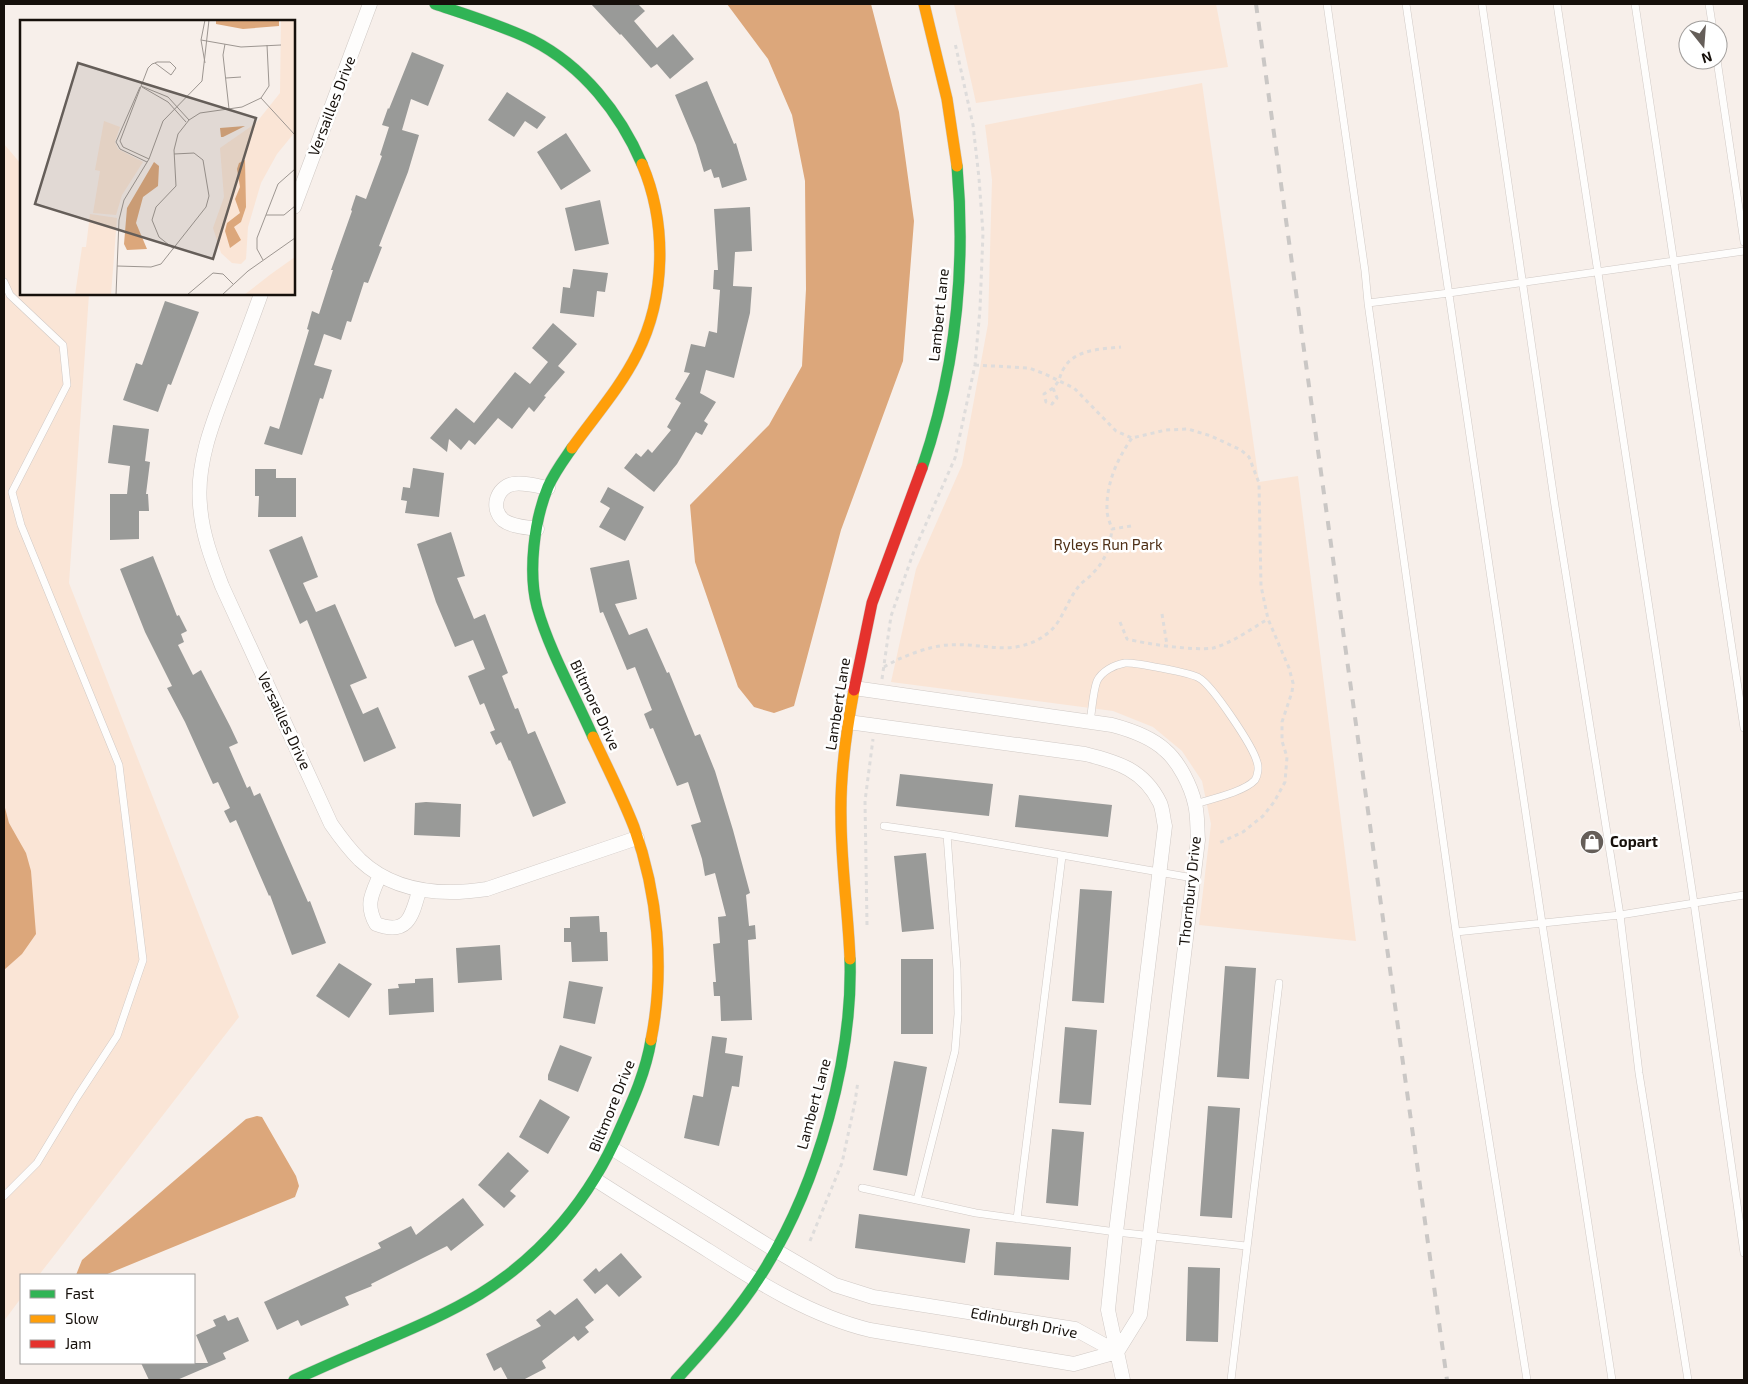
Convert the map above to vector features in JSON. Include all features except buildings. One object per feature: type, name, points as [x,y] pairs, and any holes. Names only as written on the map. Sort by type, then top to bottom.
[{"type":"street","name":"Versailles Drive","points":[[295,204],[370,4]]},
{"type":"street","name":"Biltmore Drive","points":[[294,1380],[451,1311],[513,1272],[545,1242],[596,1180],[613,1149],[639,1085],[648,1053],[658,982],[658,945],[654,906],[637,838],[625,804],[543,624],[536,602],[534,553],[537,528],[548,488],[578,439],[614,391],[643,341],[659,284],[661,251],[659,221],[653,195],[638,153],[621,122],[600,94],[574,69],[546,48],[515,33],[435,4]]},
{"type":"street","name":"Lambert Lane","points":[[676,1380],[727,1322],[756,1281],[776,1250],[800,1201],[832,1102],[849,1014],[849,932],[841,831],[842,789],[848,722],[870,609],[923,464],[935,424],[947,374],[960,280],[958,179],[952,129],[924,4]]},
{"type":"street","name":"Versailles Drive","points":[[261,295],[206,446],[201,474],[200,504],[203,530],[210,557],[222,586],[331,824],[356,856],[380,875],[419,891],[462,893],[487,889],[637,838]]},
{"type":"street","points":[[537,528],[512,525],[504,520],[498,513],[496,502],[498,494],[502,488],[512,484],[548,488]]},
{"type":"street","name":"Thornbury Drive","points":[[854,688],[1090,722],[1132,730],[1166,750],[1188,786],[1195,804],[1198,840],[1140,1315],[1117,1352]]},
{"type":"street","points":[[848,722],[1085,754],[1114,761],[1135,772],[1151,788],[1161,805],[1165,826],[1108,1310],[1123,1380]]},
{"type":"street","points":[[380,875],[370,897],[370,908],[376,924],[387,928],[398,928],[405,924],[412,917],[419,891]]},
{"type":"street","name":"Edinburgh Drive","points":[[613,1149],[835,1285],[873,1297],[1076,1329],[1117,1352]]},
{"type":"street","name":"Edinburgh Drive","points":[[596,1180],[756,1281],[828,1318],[870,1330],[1074,1364],[1117,1352]]},
{"type":"lane","points":[[1327,4],[1456,932],[1527,1380]]},
{"type":"lane","points":[[1406,4],[1542,923],[1612,1380]]},
{"type":"lane","points":[[1482,4],[1555,506],[1620,915],[1639,1073],[1688,1380]]},
{"type":"lane","points":[[1557,4],[1694,903],[1744,1253]]},
{"type":"lane","points":[[1635,4],[1744,728]]},
{"type":"lane","points":[[1709,4],[1711,20]]},
{"type":"lane","points":[[1718,70],[1744,242]]},
{"type":"lane","points":[[1368,303],[1744,251]]},
{"type":"lane","points":[[4,282],[10,295],[63,345],[66,385],[12,492],[21,525],[119,765],[143,960],[117,1036],[37,1163],[4,1196]]},
{"type":"lane","points":[[1090,722],[1097,681],[1105,670],[1126,663],[1188,673],[1200,678],[1211,687],[1252,749],[1258,763],[1258,774],[1254,780],[1239,790],[1195,804]]},
{"type":"lane","points":[[884,826],[1193,878]]},
{"type":"lane","points":[[917,1200],[955,1051],[958,1014],[957,969],[947,836]]},
{"type":"lane","points":[[1017,1219],[1062,856]]},
{"type":"lane","points":[[1456,932],[1620,915],[1744,896]]},
{"type":"lane","points":[[1231,1380],[1279,983]]},
{"type":"lane","points":[[862,1188],[976,1213],[1116,1232],[1246,1246]]},
{"type":"path","points":[[880,692],[891,616],[914,551],[955,458],[975,365],[980,309],[982,233],[979,178],[973,126],[953,38]]},
{"type":"path","points":[[1053,388],[1056,398],[1052,404],[1046,402],[1044,394],[1060,381],[1064,367],[1076,356],[1088,351],[1121,347]]},
{"type":"path","points":[[975,365],[1029,368],[1045,374],[1074,388],[1116,431],[1132,438],[1166,430],[1188,429],[1211,436],[1241,450],[1249,457],[1259,483],[1261,586],[1268,619],[1289,668],[1293,683],[1282,722],[1282,741],[1287,757],[1285,782],[1274,802],[1263,816],[1243,832],[1219,843]]},
{"type":"path","points":[[884,667],[926,648],[948,644],[1012,649],[1032,643],[1049,633],[1061,618],[1070,599],[1080,585],[1106,557],[1110,547],[1112,529],[1107,511],[1112,475],[1121,453],[1132,438]]},
{"type":"path","points":[[1112,529],[1131,526]]},
{"type":"path","points":[[1162,614],[1167,645]]},
{"type":"path","points":[[1120,622],[1127,639],[1192,648],[1212,648],[1232,640],[1268,619]]},
{"type":"path","points":[[867,926],[865,801],[875,725]]},
{"type":"path","points":[[810,1241],[842,1163],[855,1102],[858,1074]]},
{"type":"green space","points":[[954,4],[1216,4],[1228,67],[976,103]]},
{"type":"green space","name":"Ryleys Run Park","points":[[1202,83],[1259,482],[1298,476],[1356,941],[1199,925],[1211,824],[1202,781],[1182,751],[1153,727],[1113,711],[891,682],[916,569],[962,465],[988,324],[992,180],[985,125]]},
{"type":"green space","points":[[4,144],[20,163],[20,295],[89,295],[69,583],[239,1017],[40,1274],[20,1274],[20,1299],[4,1321]]},
{"type":"shaded area","points":[[727,4],[871,4],[899,112],[914,221],[903,361],[841,530],[794,706],[774,713],[754,707],[738,687],[695,562],[690,505],[769,425],[802,366],[806,289],[805,181],[792,115],[768,59]]},
{"type":"shaded area","points":[[4,804],[9,823],[26,853],[31,871],[36,934],[22,954],[4,970]]},
{"type":"shaded area","points":[[257,1116],[262,1117],[296,1176],[299,1186],[295,1197],[107,1274],[76,1274],[82,1260],[246,1119]]},
{"type":"railway","points":[[1256,4],[1447,1380]]},
{"type":"traffic: fast","points":[[435,4],[484,20],[532,40],[568,63],[611,109],[623,127],[642,164]]},
{"type":"traffic: fast","points":[[922,468],[943,395],[955,319],[960,243],[957,166]]},
{"type":"traffic: fast","points":[[572,448],[548,487],[539,515],[534,547],[534,593],[548,640],[593,737]]},
{"type":"traffic: fast","points":[[676,1380],[746,1297],[785,1233],[801,1197],[829,1118],[838,1078],[845,1037],[850,959]]},
{"type":"traffic: fast","points":[[294,1380],[466,1302],[503,1279],[544,1243],[580,1201],[608,1154],[638,1085],[646,1063],[651,1040]]},
{"type":"traffic: slow","points":[[924,4],[947,99],[957,166]]},
{"type":"traffic: slow","points":[[572,448],[615,391],[630,367],[647,332],[654,309],[660,260],[659,235],[656,211],[642,164]]},
{"type":"traffic: slow","points":[[850,959],[841,835],[841,785],[848,722],[854,690]]},
{"type":"traffic: slow","points":[[593,737],[634,827],[649,879],[654,905],[657,932],[658,987],[651,1040]]},
{"type":"traffic: jam","points":[[854,690],[872,603],[922,468]]},
{"type":"place","name":"Copart","points":[[1592,842]]}]
